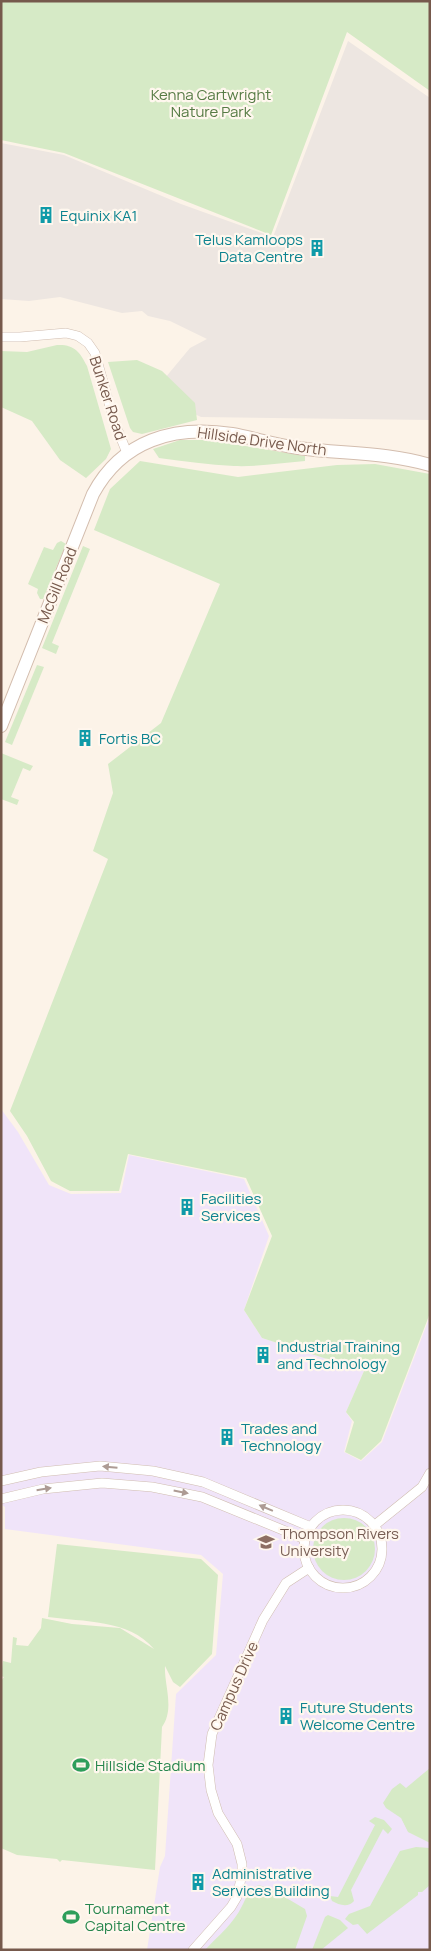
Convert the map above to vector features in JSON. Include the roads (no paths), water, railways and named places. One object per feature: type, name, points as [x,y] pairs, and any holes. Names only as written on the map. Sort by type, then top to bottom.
[{"type":"street","name":"Bunker Road","points":[[1,337],[20,338],[66,333],[78,336],[88,343],[95,353],[114,421],[127,453]]},
{"type":"street","name":"Hillside Drive North","points":[[127,453],[156,438],[176,433],[200,431],[232,434],[296,448],[382,455],[430,465]]},
{"type":"street","name":"McGill Road","points":[[1,726],[5,706],[93,494],[107,473],[127,453]]},
{"type":"street","points":[[1,1481],[42,1472],[100,1466],[153,1471],[203,1482],[311,1527]]},
{"type":"street","points":[[375,1525],[422,1487],[430,1473]]},
{"type":"street","points":[[1,1499],[43,1488],[95,1484],[152,1487],[202,1497],[305,1539]]},
{"type":"street","points":[[342,1510],[355,1511],[375,1525],[383,1549],[381,1561],[367,1581],[355,1586],[333,1587],[315,1576],[309,1568],[305,1558],[305,1539],[311,1527],[319,1518],[330,1512],[342,1510]]},
{"type":"street","name":"Campus Drive","points":[[193,1950],[231,1907],[237,1897],[242,1874],[242,1864],[237,1844],[218,1813],[211,1790],[208,1764],[212,1734],[263,1620],[286,1583],[309,1568]]},
{"type":"place","name":"Equinix KA1","points":[[46,215]]},
{"type":"place","name":"Telus Kamloops Data Centre","points":[[317,248]]},
{"type":"place","name":"Fortis BC","points":[[85,738]]},
{"type":"place","name":"Facilities Services","points":[[187,1207]]},
{"type":"place","name":"Industrial Training and Technology","points":[[263,1355]]},
{"type":"place","name":"Trades and Technology","points":[[227,1437]]},
{"type":"place","name":"Thompson Rivers University","points":[[266,1542]]},
{"type":"place","name":"Future Students Welcome Centre","points":[[286,1716]]},
{"type":"place","name":"Hillside Stadium","points":[[81,1765]]},
{"type":"place","name":"Administrative Services Building","points":[[198,1882]]},
{"type":"place","name":"Tournament Capital Centre","points":[[71,1917]]},
{"type":"park label","name":"Kenna Cartwright Nature Park","points":[[211,102]]}]
